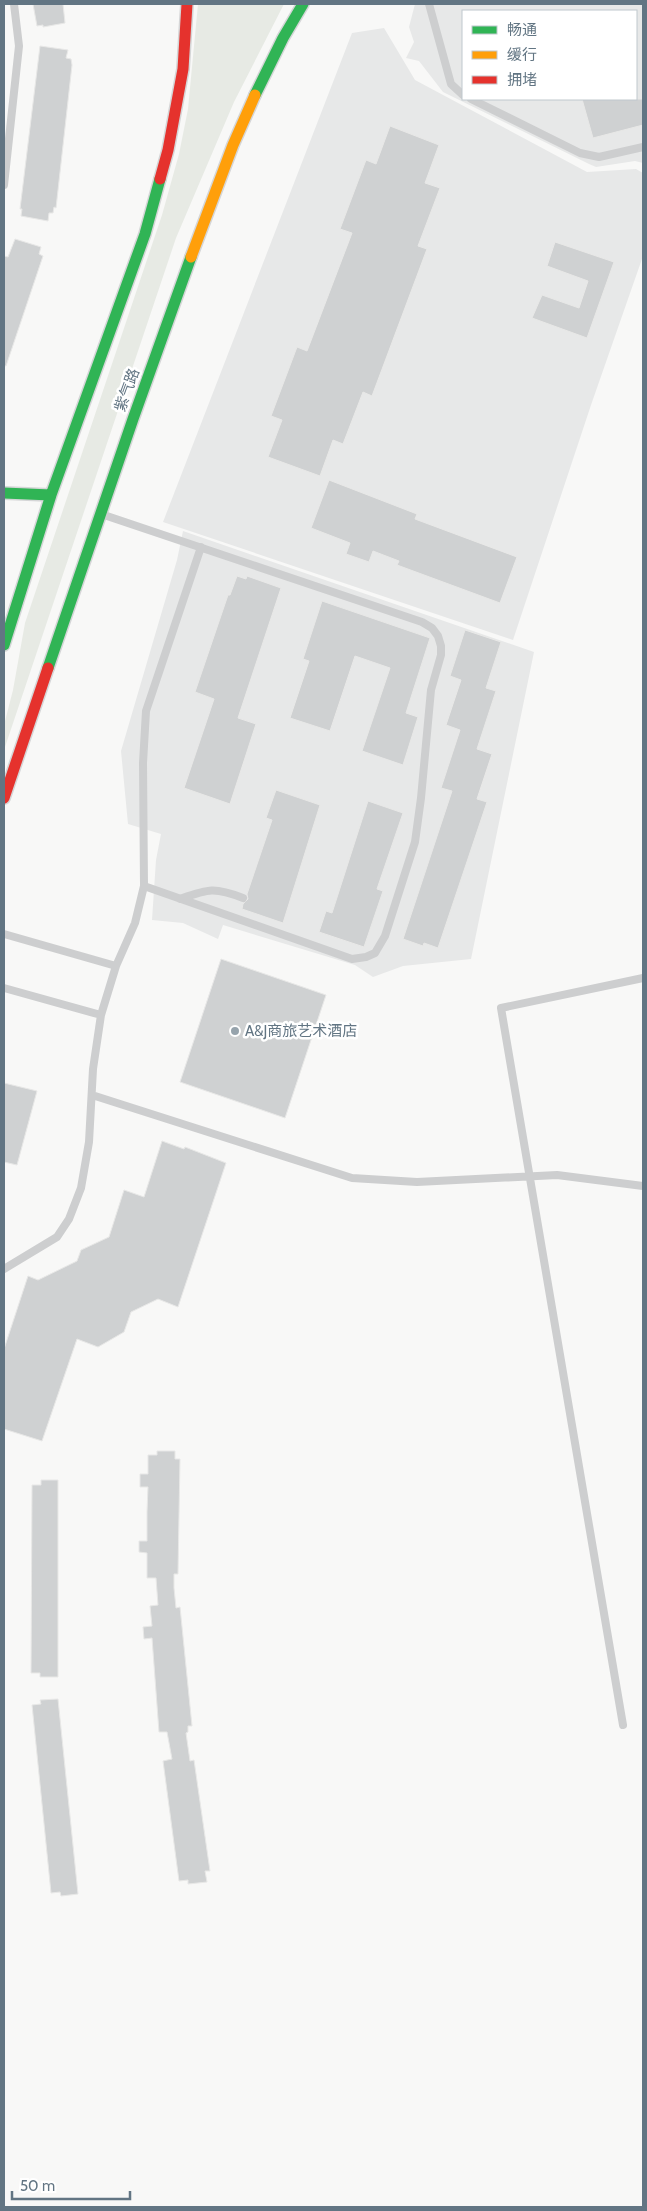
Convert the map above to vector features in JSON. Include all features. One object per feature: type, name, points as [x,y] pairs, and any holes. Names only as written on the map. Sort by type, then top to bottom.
[{"type":"main road","points":[[4,645],[52,495],[148,225],[168,150],[183,69],[188,4]]},
{"type":"main road","name":"紫气路","points":[[4,798],[133,416],[237,135],[283,36],[303,4]]},
{"type":"main road","points":[[4,493],[52,495]]},
{"type":"lane","points":[[4,185],[19,46],[14,4]]},
{"type":"lane","points":[[429,4],[450,84],[462,94]]},
{"type":"lane","points":[[473,100],[580,154],[599,157],[643,147]]},
{"type":"lane","points":[[100,514],[422,622],[432,628],[438,636],[441,646],[441,655],[431,690],[422,798],[415,842],[384,936],[375,953],[366,957],[352,959],[144,886]]},
{"type":"lane","points":[[4,1268],[57,1237],[69,1219],[81,1188],[89,1142],[93,1069],[101,1015],[116,966],[135,924],[144,886],[143,763],[146,711],[201,547]]},
{"type":"lane","points":[[180,899],[207,890],[221,890],[243,898]]},
{"type":"lane","points":[[4,934],[116,966]]},
{"type":"lane","points":[[623,1725],[501,1008],[643,978]]},
{"type":"lane","points":[[4,988],[101,1015]]},
{"type":"lane","points":[[92,1095],[352,1178],[418,1182],[557,1175],[643,1186]]},
{"type":"shaded area","points":[[198,4],[284,4],[234,102],[176,238],[4,750],[4,725],[13,690],[25,623],[162,215],[179,154],[188,109]]},
{"type":"shaded area","points":[[415,4],[643,4],[643,163],[635,161],[596,167],[443,92],[419,61],[406,58],[414,42],[409,27]]},
{"type":"shaded area","points":[[384,28],[415,80],[587,172],[636,169],[643,173],[643,256],[513,640],[163,522],[352,33]]},
{"type":"shaded area","points":[[183,531],[534,652],[471,959],[403,966],[373,977],[355,965],[223,925],[218,939],[183,923],[152,920],[156,860],[161,834],[128,824],[121,751],[177,560]]},
{"type":"building","points":[[33,4],[63,4],[65,23],[43,27],[43,25],[37,26]]},
{"type":"building","points":[[40,46],[68,50],[66,58],[71,59],[72,65],[56,208],[54,207],[53,213],[49,213],[48,221],[21,216],[22,209],[20,209]]},
{"type":"building","points":[[643,99],[643,125],[593,138],[582,100]]},
{"type":"building","points":[[390,126],[439,145],[425,183],[440,188],[418,246],[427,249],[372,396],[363,392],[343,444],[333,440],[320,476],[268,457],[282,420],[271,416],[297,347],[307,351],[352,233],[340,229],[366,160],[376,164]]},
{"type":"building","points":[[15,239],[41,247],[39,254],[43,256],[6,366],[4,366],[4,256],[8,257]]},
{"type":"building","points":[[555,242],[614,262],[587,338],[532,318],[542,295],[579,308],[588,281],[547,266]]},
{"type":"building","points":[[329,480],[417,514],[415,519],[517,557],[500,603],[397,565],[399,561],[373,551],[369,562],[346,554],[350,543],[311,528]]},
{"type":"building","points":[[237,576],[246,579],[247,576],[281,588],[238,718],[256,724],[230,804],[184,788],[214,699],[195,692],[228,595],[230,595]]},
{"type":"building","points":[[322,601],[430,638],[406,713],[418,717],[403,765],[362,751],[390,668],[355,656],[330,731],[290,718],[309,661],[303,659]]},
{"type":"building","points":[[465,630],[501,642],[486,688],[496,691],[477,749],[492,754],[477,799],[487,802],[438,948],[424,943],[423,946],[403,939],[452,791],[441,788],[460,730],[446,725],[461,680],[450,676]]},
{"type":"building","points":[[276,790],[320,805],[283,923],[242,909],[243,904],[248,899],[247,894],[272,820],[266,818]]},
{"type":"building","points":[[368,801],[403,813],[377,889],[383,891],[364,947],[319,932],[326,911],[332,913]]},
{"type":"building","name":"A&J商旅艺术酒店","points":[[221,959],[326,995],[285,1118],[180,1082]]},
{"type":"building","points":[[4,1083],[37,1091],[17,1165],[4,1162]]},
{"type":"building","points":[[162,1141],[184,1149],[185,1147],[226,1163],[178,1307],[158,1299],[131,1312],[124,1332],[98,1347],[77,1339],[42,1441],[4,1429],[4,1349],[28,1276],[38,1280],[77,1261],[81,1250],[109,1237],[124,1190],[144,1197]]},
{"type":"building","points":[[157,1451],[175,1451],[175,1459],[180,1459],[178,1574],[174,1574],[174,1588],[176,1608],[180,1607],[192,1726],[188,1726],[188,1732],[186,1733],[190,1761],[194,1760],[210,1871],[205,1871],[207,1882],[188,1884],[188,1880],[179,1881],[163,1761],[172,1759],[167,1732],[159,1732],[152,1638],[144,1639],[143,1627],[152,1626],[150,1606],[158,1605],[156,1578],[147,1578],[147,1553],[139,1552],[139,1541],[147,1541],[148,1487],[140,1487],[140,1474],[148,1474],[148,1455],[157,1455]]},
{"type":"building","points":[[41,1480],[58,1480],[58,1677],[40,1677],[40,1673],[31,1673],[32,1485],[41,1485]]},
{"type":"building","points":[[58,1699],[78,1894],[61,1896],[60,1892],[51,1893],[32,1705],[41,1704],[40,1700]]},
{"type":"traffic: fast","points":[[255,95],[283,38],[303,4]]},
{"type":"traffic: fast","points":[[4,645],[51,495],[145,234],[160,179]]},
{"type":"traffic: fast","points":[[48,668],[133,419],[191,257]]},
{"type":"traffic: fast","points":[[4,493],[51,495]]},
{"type":"traffic: slow","points":[[191,257],[233,145],[255,95]]},
{"type":"traffic: jam","points":[[160,179],[168,150],[183,69],[187,4]]},
{"type":"traffic: jam","points":[[4,798],[48,668]]},
{"type":"place","name":"A&J商旅艺术酒店","points":[[235,1031]]}]
